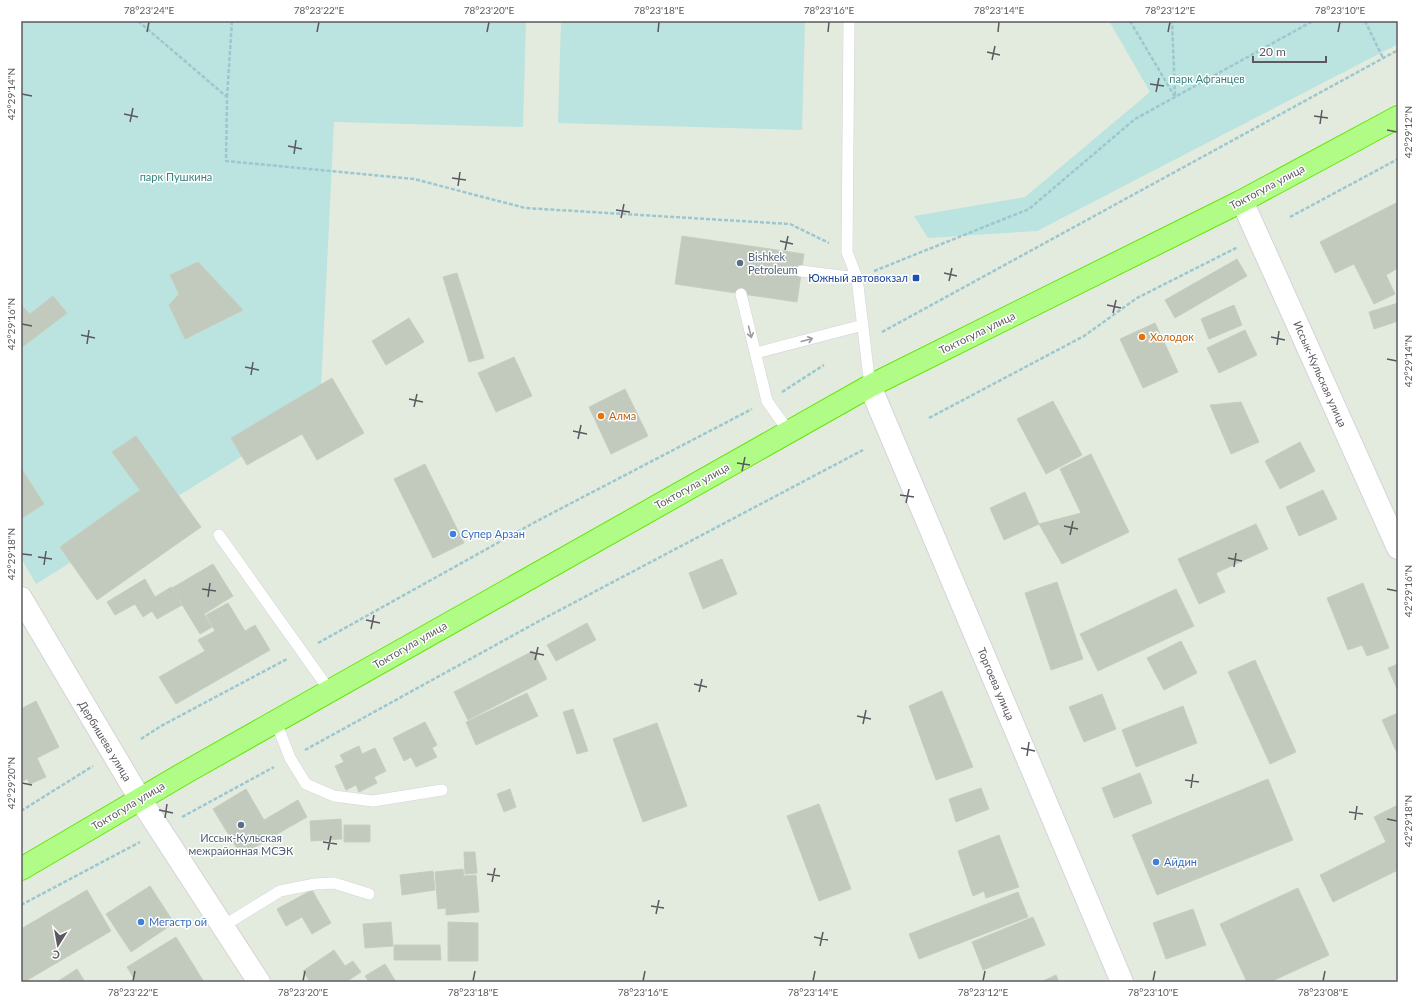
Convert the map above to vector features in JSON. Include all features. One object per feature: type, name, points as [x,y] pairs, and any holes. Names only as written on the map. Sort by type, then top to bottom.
[{"type":"highway","name":"Токтогула улица","points":[[21,869],[140,799],[539,571],[870,386],[1242,201],[1398,117]]},
{"type":"street","name":"Иссык-Кульская улица","points":[[1242,201],[1398,548]]},
{"type":"street","name":"Торгоева улица","points":[[870,386],[1122,982]]},
{"type":"street","name":"Дербишева улица","points":[[21,598],[140,799],[259,982]]},
{"type":"lane","points":[[849,21],[847,252],[857,278],[870,386]]},
{"type":"lane","points":[[801,271],[857,278]]},
{"type":"lane","points":[[741,294],[767,401],[788,432]]},
{"type":"lane","points":[[756,353],[863,325]]},
{"type":"lane","points":[[219,535],[330,691]]},
{"type":"lane","points":[[276,722],[290,758],[306,784],[334,796],[373,801],[442,790]]},
{"type":"lane","points":[[223,926],[280,891],[314,884],[334,883],[369,894]]},
{"type":"path","points":[[138,21],[227,98]]},
{"type":"path","points":[[232,21],[227,98],[226,161],[414,179],[525,208],[790,224],[847,252]]},
{"type":"path","points":[[1130,21],[1175,96]]},
{"type":"path","points":[[1172,21],[1175,96]]},
{"type":"path","points":[[857,278],[1029,209],[1135,119],[1313,21]]},
{"type":"path","points":[[1365,21],[1383,58]]},
{"type":"path","points":[[880,333],[1398,50]]},
{"type":"path","points":[[1290,217],[1398,159]]},
{"type":"path","points":[[929,418],[1084,336],[1137,298],[1244,244]]},
{"type":"path","points":[[141,739],[161,726],[301,652],[537,521],[767,401],[824,365]]},
{"type":"path","points":[[182,817],[541,620],[863,450]]},
{"type":"path","points":[[21,811],[97,764]]},
{"type":"path","points":[[21,906],[144,839]]},
{"type":"green space","name":"парк Пушкина","points":[[21,21],[526,21],[523,127],[334,122],[320,408],[36,584],[21,558]]},
{"type":"green space","points":[[561,21],[805,21],[802,130],[558,123]]},
{"type":"green space","name":"парк Афганцев","points":[[1109,21],[1398,21],[1398,44],[1037,231],[928,238],[914,216],[1025,197],[1150,92]]},
{"type":"building","points":[[1398,202],[1398,268],[1386,275],[1395,294],[1374,304],[1354,264],[1335,273],[1320,242]]},
{"type":"building","name":"Bishkek Petroleum","points":[[682,236],[804,254],[797,302],[675,284]]},
{"type":"building","points":[[1237,259],[1247,276],[1175,318],[1165,300]]},
{"type":"building","points":[[198,262],[243,310],[185,339],[169,305],[179,294],[170,275]]},
{"type":"building","points":[[457,273],[484,358],[469,362],[443,277]]},
{"type":"building","points":[[53,296],[67,313],[21,348],[21,305],[30,314]]},
{"type":"building","points":[[1398,303],[1398,321],[1374,329],[1369,312]]},
{"type":"building","points":[[1234,305],[1242,325],[1209,339],[1201,319]]},
{"type":"building","points":[[409,318],[424,342],[386,365],[372,341]]},
{"type":"building","points":[[1155,323],[1178,372],[1143,388],[1120,339]]},
{"type":"building","points":[[1245,330],[1257,355],[1219,373],[1207,348]]},
{"type":"building","points":[[514,357],[532,396],[496,412],[478,373]]},
{"type":"building","points":[[332,378],[364,433],[317,460],[302,434],[247,465],[231,438]]},
{"type":"building","points":[[625,389],[648,436],[611,454],[589,407]]},
{"type":"building","points":[[1053,401],[1082,455],[1046,474],[1017,419]]},
{"type":"building","points":[[1241,402],[1259,442],[1231,454],[1210,405]]},
{"type":"building","points":[[136,436],[201,527],[97,600],[60,547],[140,490],[112,452]]},
{"type":"building","points":[[1300,442],[1315,471],[1280,489],[1265,461]]},
{"type":"building","points":[[1091,454],[1129,532],[1062,564],[1039,524],[1081,513],[1060,469]]},
{"type":"building","points":[[425,464],[464,543],[433,558],[394,479]]},
{"type":"building","points":[[21,468],[44,504],[22,518],[21,516]]},
{"type":"building","points":[[1323,490],[1337,519],[1299,536],[1286,507]]},
{"type":"building","points":[[1025,492],[1039,524],[1004,540],[990,508]]},
{"type":"building","points":[[1256,524],[1268,549],[1216,573],[1225,592],[1199,604],[1178,559]]},
{"type":"building","points":[[722,559],[737,594],[703,609],[689,573]]},
{"type":"building","points":[[213,564],[233,596],[204,614],[212,627],[200,634],[172,588]]},
{"type":"building","points":[[145,579],[155,597],[171,587],[182,605],[157,619],[152,611],[143,617],[135,604],[115,615],[107,602]]},
{"type":"building","points":[[1057,582],[1083,659],[1051,670],[1025,593]]},
{"type":"building","points":[[1363,583],[1389,648],[1367,656],[1362,645],[1348,650],[1327,598]]},
{"type":"building","points":[[1176,589],[1194,626],[1098,671],[1080,634]]},
{"type":"building","points":[[228,603],[245,631],[255,625],[270,650],[176,704],[159,677],[205,651],[198,640],[215,631],[206,615]]},
{"type":"building","points":[[587,623],[596,640],[556,661],[547,645]]},
{"type":"building","points":[[1181,641],[1197,673],[1164,690],[1147,658]]},
{"type":"building","points":[[533,651],[547,679],[468,720],[454,692]]},
{"type":"building","points":[[1255,660],[1296,752],[1270,764],[1228,672]]},
{"type":"building","points":[[1398,664],[1398,691],[1388,668]]},
{"type":"building","points":[[942,691],[973,767],[936,780],[909,706]]},
{"type":"building","points":[[527,693],[538,716],[476,745],[466,722]]},
{"type":"building","points":[[1102,694],[1116,729],[1084,742],[1069,707]]},
{"type":"building","points":[[36,701],[59,747],[37,758],[46,777],[30,784],[27,779],[21,782],[21,709]]},
{"type":"building","points":[[1183,706],[1197,743],[1136,767],[1122,730]]},
{"type":"building","points":[[573,709],[588,751],[577,754],[563,712]]},
{"type":"building","points":[[1398,713],[1398,755],[1382,720]]},
{"type":"building","points":[[425,722],[437,745],[432,748],[437,757],[416,767],[411,757],[404,761],[393,738]]},
{"type":"building","points":[[657,723],[687,806],[643,822],[613,739]]},
{"type":"building","points":[[359,746],[362,754],[375,748],[386,771],[374,777],[377,783],[359,792],[356,785],[346,790],[335,766],[344,762],[340,755]]},
{"type":"building","points":[[1140,773],[1152,803],[1114,818],[1102,788]]},
{"type":"building","points":[[1268,779],[1293,840],[1157,895],[1132,835]]},
{"type":"building","points":[[981,788],[989,809],[956,822],[949,799]]},
{"type":"building","points":[[246,789],[264,820],[298,800],[307,817],[241,855],[213,809]]},
{"type":"building","points":[[510,789],[516,807],[504,812],[497,794]]},
{"type":"building","points":[[819,804],[851,889],[819,901],[787,816]]},
{"type":"building","points":[[1398,805],[1398,870],[1333,902],[1320,875],[1386,842],[1374,817]]},
{"type":"building","points":[[341,819],[342,839],[311,841],[310,821]]},
{"type":"building","points":[[344,825],[370,825],[370,842],[344,842]]},
{"type":"building","points":[[999,835],[1019,887],[986,898],[984,891],[973,896],[958,851]]},
{"type":"building","points":[[464,852],[475,852],[477,873],[465,874]]},
{"type":"building","points":[[463,869],[464,876],[476,875],[479,912],[446,915],[446,908],[438,909],[435,872]]},
{"type":"building","points":[[433,871],[435,890],[402,895],[400,875]]},
{"type":"building","points":[[150,886],[174,923],[131,952],[106,914]]},
{"type":"building","points":[[1298,888],[1329,955],[1270,982],[1247,982],[1220,924]]},
{"type":"building","points":[[87,890],[111,931],[24,982],[21,982],[21,929]]},
{"type":"building","points":[[312,890],[331,923],[312,934],[302,917],[286,926],[277,909]]},
{"type":"building","points":[[1018,892],[1028,917],[919,959],[909,934]]},
{"type":"building","points":[[1193,909],[1206,945],[1166,959],[1153,923]]},
{"type":"building","points":[[1033,917],[1045,945],[983,970],[972,942]]},
{"type":"building","points":[[391,922],[393,946],[365,948],[363,924]]},
{"type":"building","points":[[448,922],[478,923],[478,961],[448,961]]},
{"type":"building","points":[[176,937],[204,982],[136,982],[127,967]]},
{"type":"building","points":[[394,945],[440,945],[441,960],[394,960]]},
{"type":"building","points":[[334,950],[345,966],[353,961],[361,972],[346,982],[310,982],[303,971]]},
{"type":"building","points":[[385,964],[396,982],[369,982],[365,976]]},
{"type":"building","points":[[77,969],[85,982],[57,982]]},
{"type":"building","points":[[1056,975],[1059,982],[1041,982]]},
{"type":"place","name":"Bishkek Petroleum","points":[[740,263]]},
{"type":"place","name":"Южный автовокзал","points":[[916,278]]},
{"type":"place","name":"Холодок","points":[[1142,337]]},
{"type":"place","name":"Алма","points":[[601,416]]},
{"type":"place","name":"Супер Арзан","points":[[453,534]]},
{"type":"place","name":"Иссык-Кульская межрайонная МСЭК","points":[[241,825]]},
{"type":"place","name":"Айдин","points":[[1156,862]]},
{"type":"place","name":"Мегастр ой","points":[[141,922]]}]
